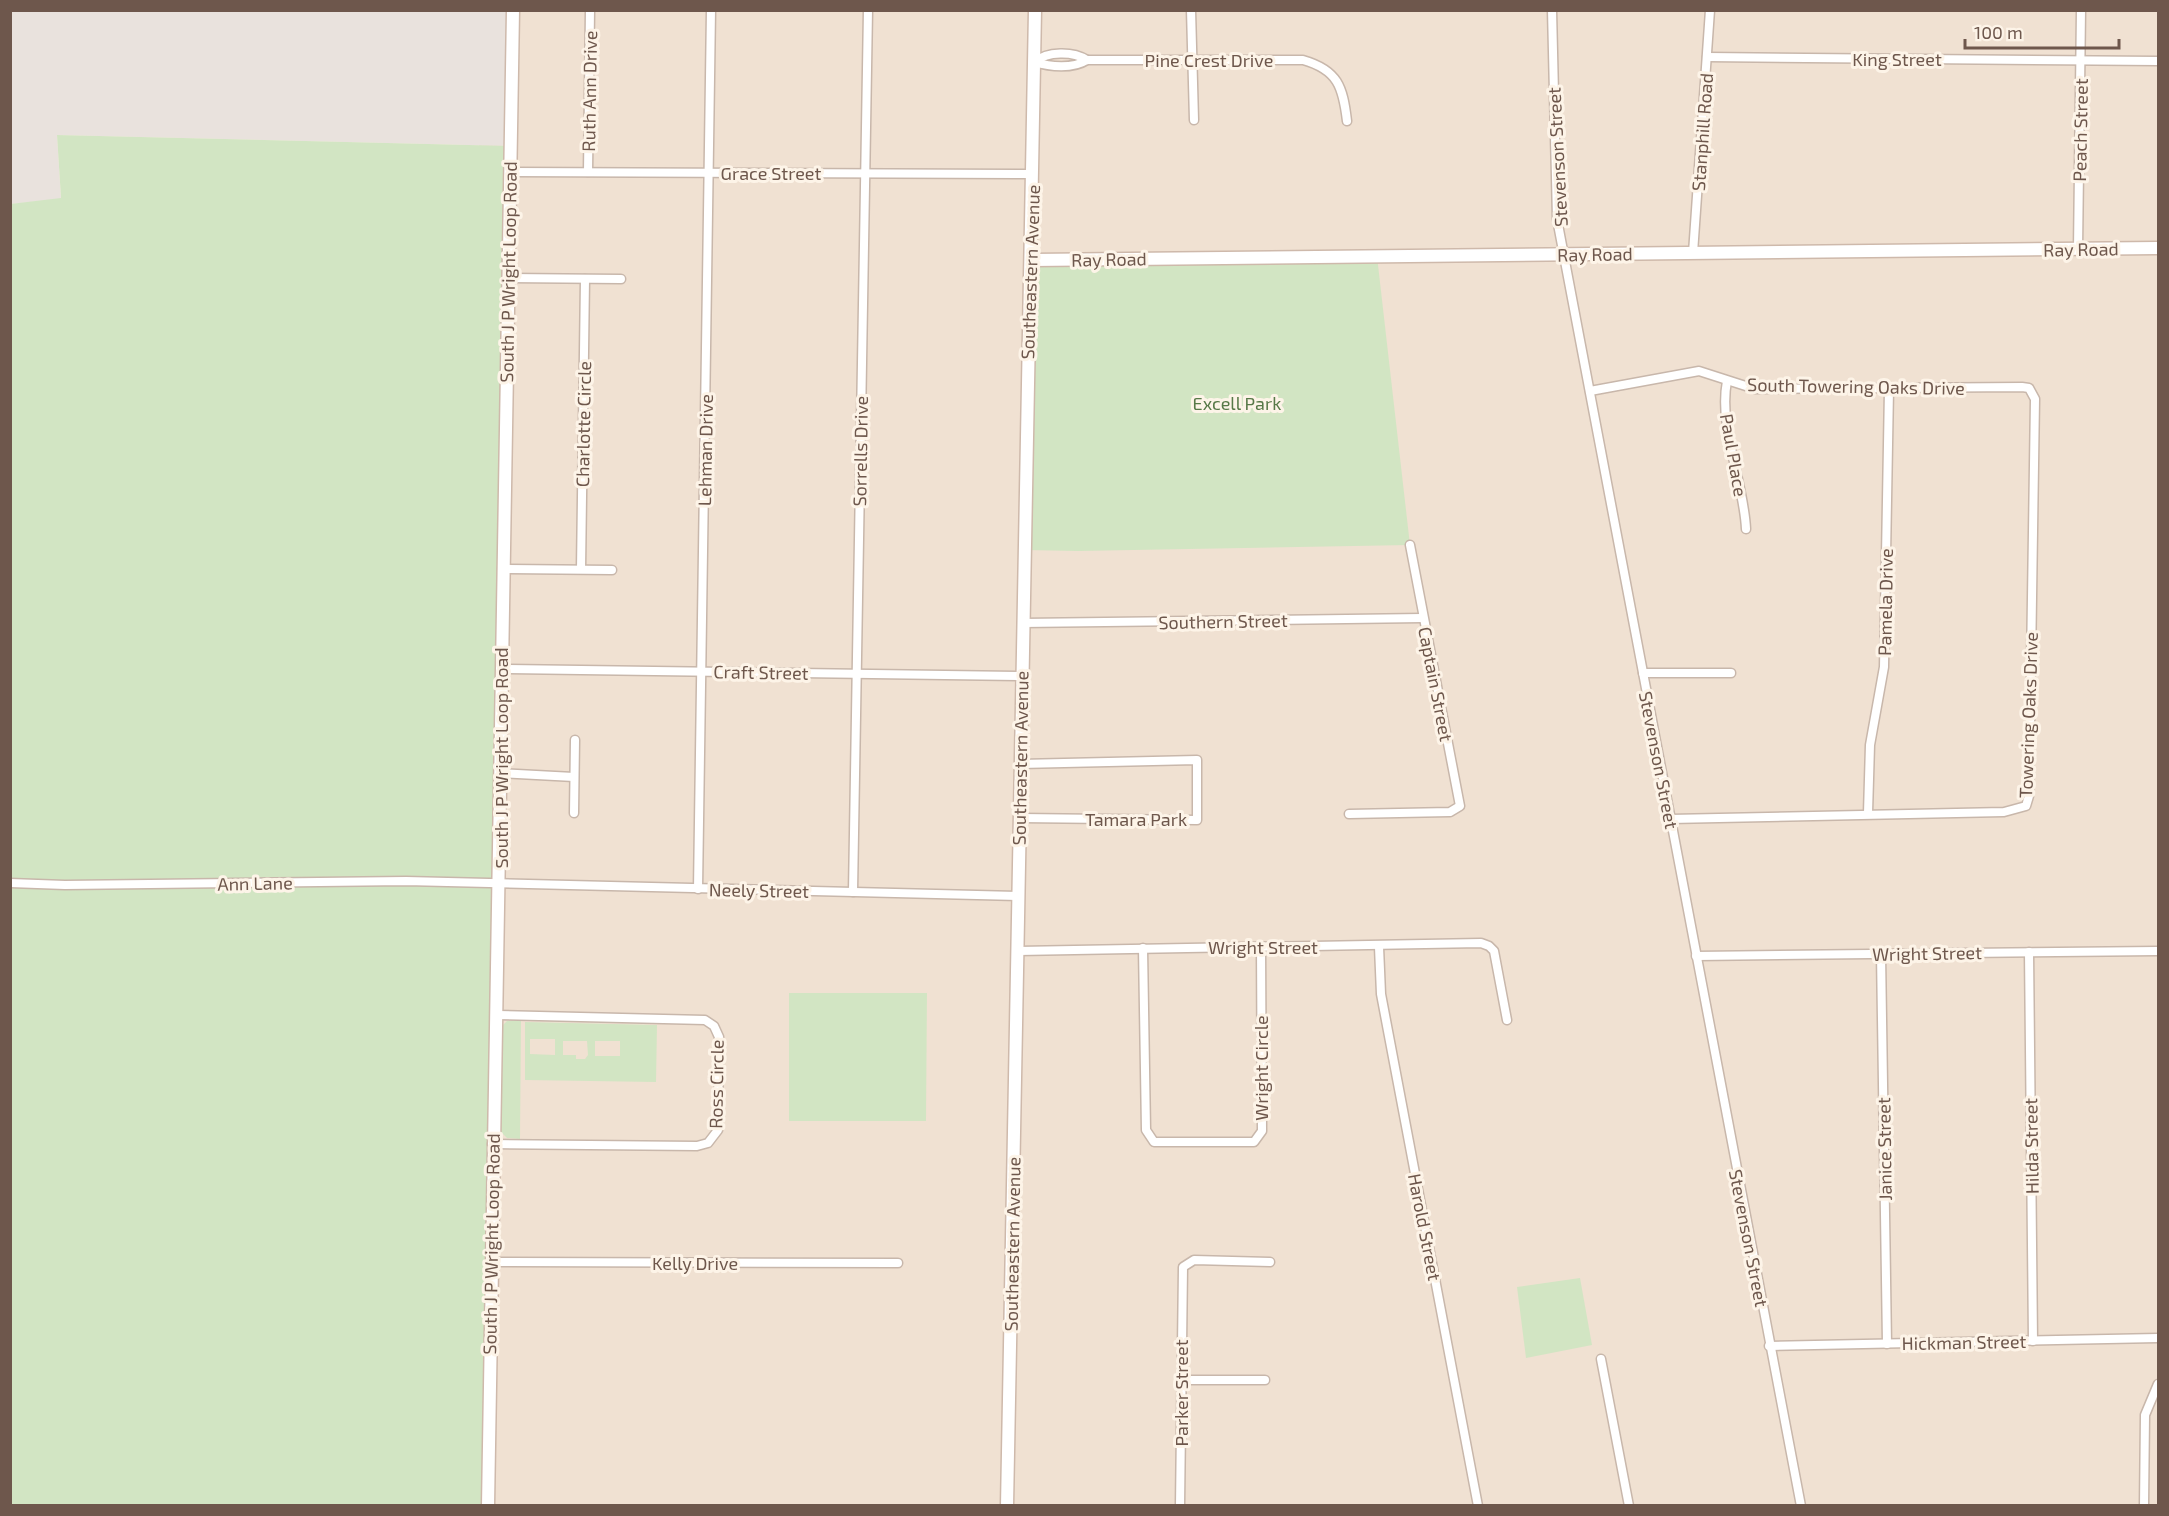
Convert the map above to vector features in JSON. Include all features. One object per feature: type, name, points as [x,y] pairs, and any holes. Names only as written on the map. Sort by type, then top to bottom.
[{"type":"street","name":"South J P Wright Loop Road","points":[[489,1506],[492,1144],[500,884],[502,569],[513,10]]},
{"type":"street","name":"Ruth Ann Drive","points":[[588,172],[590,10]]},
{"type":"street","name":"Lehman Drive","points":[[698,889],[711,10]]},
{"type":"street","name":"Sorrells Drive","points":[[853,892],[868,10]]},
{"type":"street","name":"Southeastern Avenue","points":[[1006,1506],[1018,951],[1026,399],[1032,260],[1035,10]]},
{"type":"street","points":[[1191,10],[1194,120]]},
{"type":"street","name":"Stevenson Street","points":[[1552,10],[1557,219],[1801,1506]]},
{"type":"street","name":"Stanphill Road","points":[[1693,253],[1710,10]]},
{"type":"street","name":"Peach Street","points":[[2078,249],[2080,10]]},
{"type":"street","name":"Pine Crest Drive","points":[[1035,62],[1048,55],[1076,55],[1087,60],[1292,59],[1314,63],[1327,70],[1341,87],[1347,121]]},
{"type":"street","name":"King Street","points":[[1707,57],[2158,61]]},
{"type":"street","name":"Grace Street","points":[[510,172],[1033,174]]},
{"type":"street","name":"Ray Road","points":[[1032,260],[2158,248]]},
{"type":"street","points":[[508,278],[621,279]]},
{"type":"street","name":"Charlotte Circle","points":[[581,569],[585,279]]},
{"type":"street","name":"South Towering Oaks Drive","points":[[1590,391],[1699,371],[1755,389],[2029,387],[2034,399],[2034,412]]},
{"type":"street","name":"Paul Place","points":[[1726,381],[1727,420],[1746,529]]},
{"type":"street","name":"Pamela Drive","points":[[1868,813],[1870,745],[1884,666],[1889,389]]},
{"type":"street","name":"Towering Oaks Drive","points":[[1670,819],[1868,813],[2004,812],[2023,808],[2028,801],[2034,412]]},
{"type":"street","name":"Captain Street","points":[[1349,814],[1444,813],[1457,810],[1461,806],[1410,545]]},
{"type":"street","points":[[502,569],[612,570]]},
{"type":"street","name":"Southern Street","points":[[1022,623],[1423,618]]},
{"type":"street","name":"Craft Street","points":[[501,669],[1022,676]]},
{"type":"street","points":[[1643,673],[1731,673]]},
{"type":"street","points":[[574,813],[575,740]]},
{"type":"street","name":"Tamara Park","points":[[1020,764],[1197,760],[1197,820],[1020,818]]},
{"type":"street","points":[[500,773],[574,777]]},
{"type":"street","name":"Ann Lane","points":[[10,883],[65,885],[406,881],[500,884]]},
{"type":"street","name":"Neely Street","points":[[500,884],[1018,896]]},
{"type":"street","name":"Wright Street","points":[[1018,951],[1379,947],[1481,943],[1490,946],[1494,951],[1507,1020]]},
{"type":"street","name":"Wright Circle","points":[[1143,948],[1146,1130],[1155,1142],[1254,1142],[1261,1136],[1262,1131],[1262,947]]},
{"type":"street","name":"Harold Street","points":[[1379,947],[1381,994],[1478,1506]]},
{"type":"street","name":"Wright Street","points":[[1696,956],[2158,951]]},
{"type":"street","name":"Hilda Street","points":[[2029,952],[2033,1341]]},
{"type":"street","name":"Janice Street","points":[[1881,954],[1887,1344]]},
{"type":"street","name":"Ross Circle","points":[[492,1144],[697,1146],[708,1143],[718,1130],[720,1037],[714,1026],[705,1020],[497,1016]]},
{"type":"street","name":"Parker Street","points":[[1180,1506],[1184,1267],[1194,1260],[1270,1262]]},
{"type":"street","name":"Kelly Drive","points":[[491,1262],[898,1263]]},
{"type":"street","name":"Hickman Street","points":[[1769,1346],[2158,1338]]},
{"type":"street","points":[[1601,1359],[1629,1506]]},
{"type":"street","points":[[1181,1380],[1265,1380]]},
{"type":"street","points":[[2144,1506],[2145,1415],[2158,1384]]},
{"type":"shaded area","points":[[10,11],[513,11],[510,146],[57,135],[61,199],[11,204]]},
{"type":"shaded area","points":[[513,11],[2158,11],[2158,1505],[137,1506]]},
{"type":"green space","points":[[57,135],[510,146],[488,1505],[11,1505],[10,204],[61,198]]},
{"type":"green space","name":"Excell Park","points":[[1377,256],[1410,545],[1024,550],[1032,260]]},
{"type":"green space","points":[[789,993],[927,993],[926,1121],[789,1121]]},
{"type":"green space","points":[[507,1021],[521,1021],[520,1139],[507,1138],[499,1130],[501,1027]]},
{"type":"green space","points":[[525,1022],[657,1025],[656,1082],[525,1080]],"holes":[[[530,1039],[555,1039],[555,1055],[530,1054]],[[563,1041],[587,1041],[588,1055],[585,1059],[576,1059],[576,1055],[563,1055]],[[595,1041],[620,1041],[620,1056],[595,1056]]]},
{"type":"green space","points":[[1580,1278],[1592,1345],[1526,1358],[1517,1287]]}]
